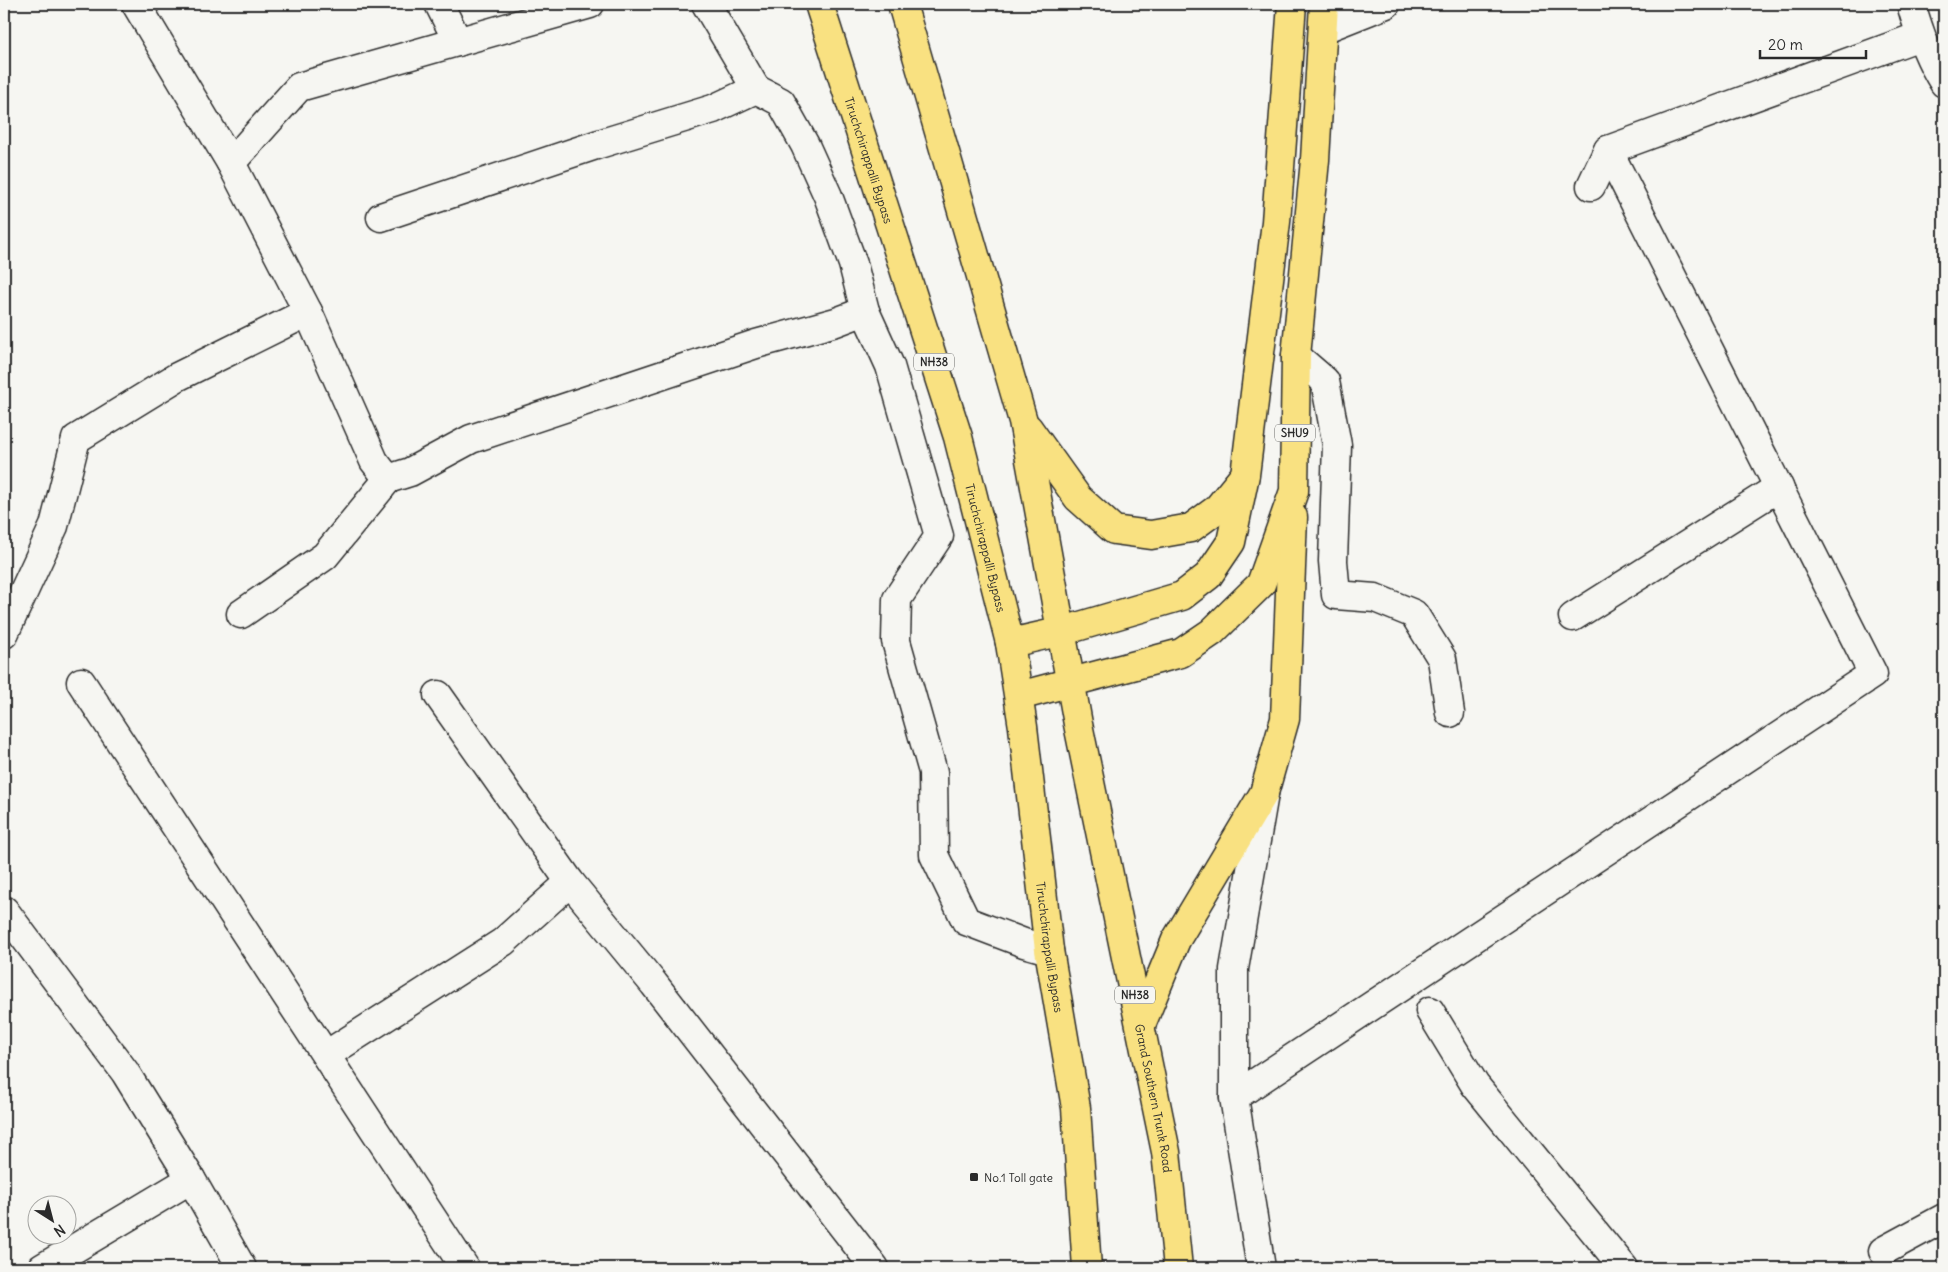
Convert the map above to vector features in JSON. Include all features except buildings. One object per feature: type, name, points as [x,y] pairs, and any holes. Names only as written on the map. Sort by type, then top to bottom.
[{"type":"highway","name":"Tiruchchirappalli Bypass","points":[[819,4],[958,437],[1010,643],[1019,696],[1049,950],[1076,1108],[1087,1268]]},
{"type":"highway","name":"NH38","points":[[902,4],[1023,421],[1063,631],[1071,683]]},
{"type":"highway","points":[[1010,643],[1063,631],[1182,596],[1208,576],[1231,542],[1245,475],[1276,222],[1292,4]]},
{"type":"highway","name":"SHU9","points":[[1019,696],[1181,653],[1212,632],[1261,584],[1294,491],[1296,356],[1315,160],[1323,16]]},
{"type":"highway","points":[[1023,421],[1078,498],[1114,530],[1151,535],[1191,528],[1217,509],[1245,475]]},
{"type":"highway","points":[[1141,1025],[1176,940],[1264,793],[1285,719],[1294,491]]},
{"type":"highway","name":"Grand Southern Trunk Road","points":[[1071,683],[1166,1152],[1178,1268]]},
{"type":"street","points":[[136,4],[231,163],[308,312],[374,461],[388,479]]},
{"type":"street","points":[[439,4],[458,42]]},
{"type":"street","points":[[231,163],[299,87],[590,4]]},
{"type":"street","points":[[706,4],[756,89],[781,102],[805,144],[853,264],[865,311],[890,366],[939,536],[897,599],[896,641],[933,772],[934,855],[966,921],[1024,943],[1049,950]]},
{"type":"street","points":[[1323,16],[1386,4]]},
{"type":"street","points":[[1910,4],[1930,60],[1944,83]]},
{"type":"street","points":[[1591,186],[1608,150],[1920,36]]},
{"type":"street","points":[[381,217],[599,144],[713,109],[756,89]]},
{"type":"street","points":[[1234,1097],[1873,674],[1608,150]]},
{"type":"street","points":[[241,614],[326,556],[388,479],[410,472],[471,439],[756,344],[836,322],[865,311]]},
{"type":"street","points":[[4,634],[54,526],[76,440],[177,377],[308,312]]},
{"type":"street","points":[[1296,356],[1325,381],[1337,445],[1333,561],[1336,595],[1375,598],[1414,614],[1442,659],[1450,713]]},
{"type":"street","points":[[1573,617],[1779,487]]},
{"type":"street","points":[[81,682],[465,1268]]},
{"type":"street","points":[[438,695],[570,882],[654,984],[875,1268]]},
{"type":"street","points":[[1261,1268],[1234,1097],[1234,969],[1264,793]]},
{"type":"street","points":[[326,1055],[502,942],[570,882]]},
{"type":"street","points":[[4,910],[124,1072],[191,1179],[242,1268]]},
{"type":"street","points":[[1430,1011],[1475,1085],[1624,1268]]},
{"type":"street","points":[[42,1268],[191,1179]]},
{"type":"street","points":[[1883,1251],[1944,1218]]},
{"type":"place","name":"No.1 Toll gate","points":[[974,1177]]}]
